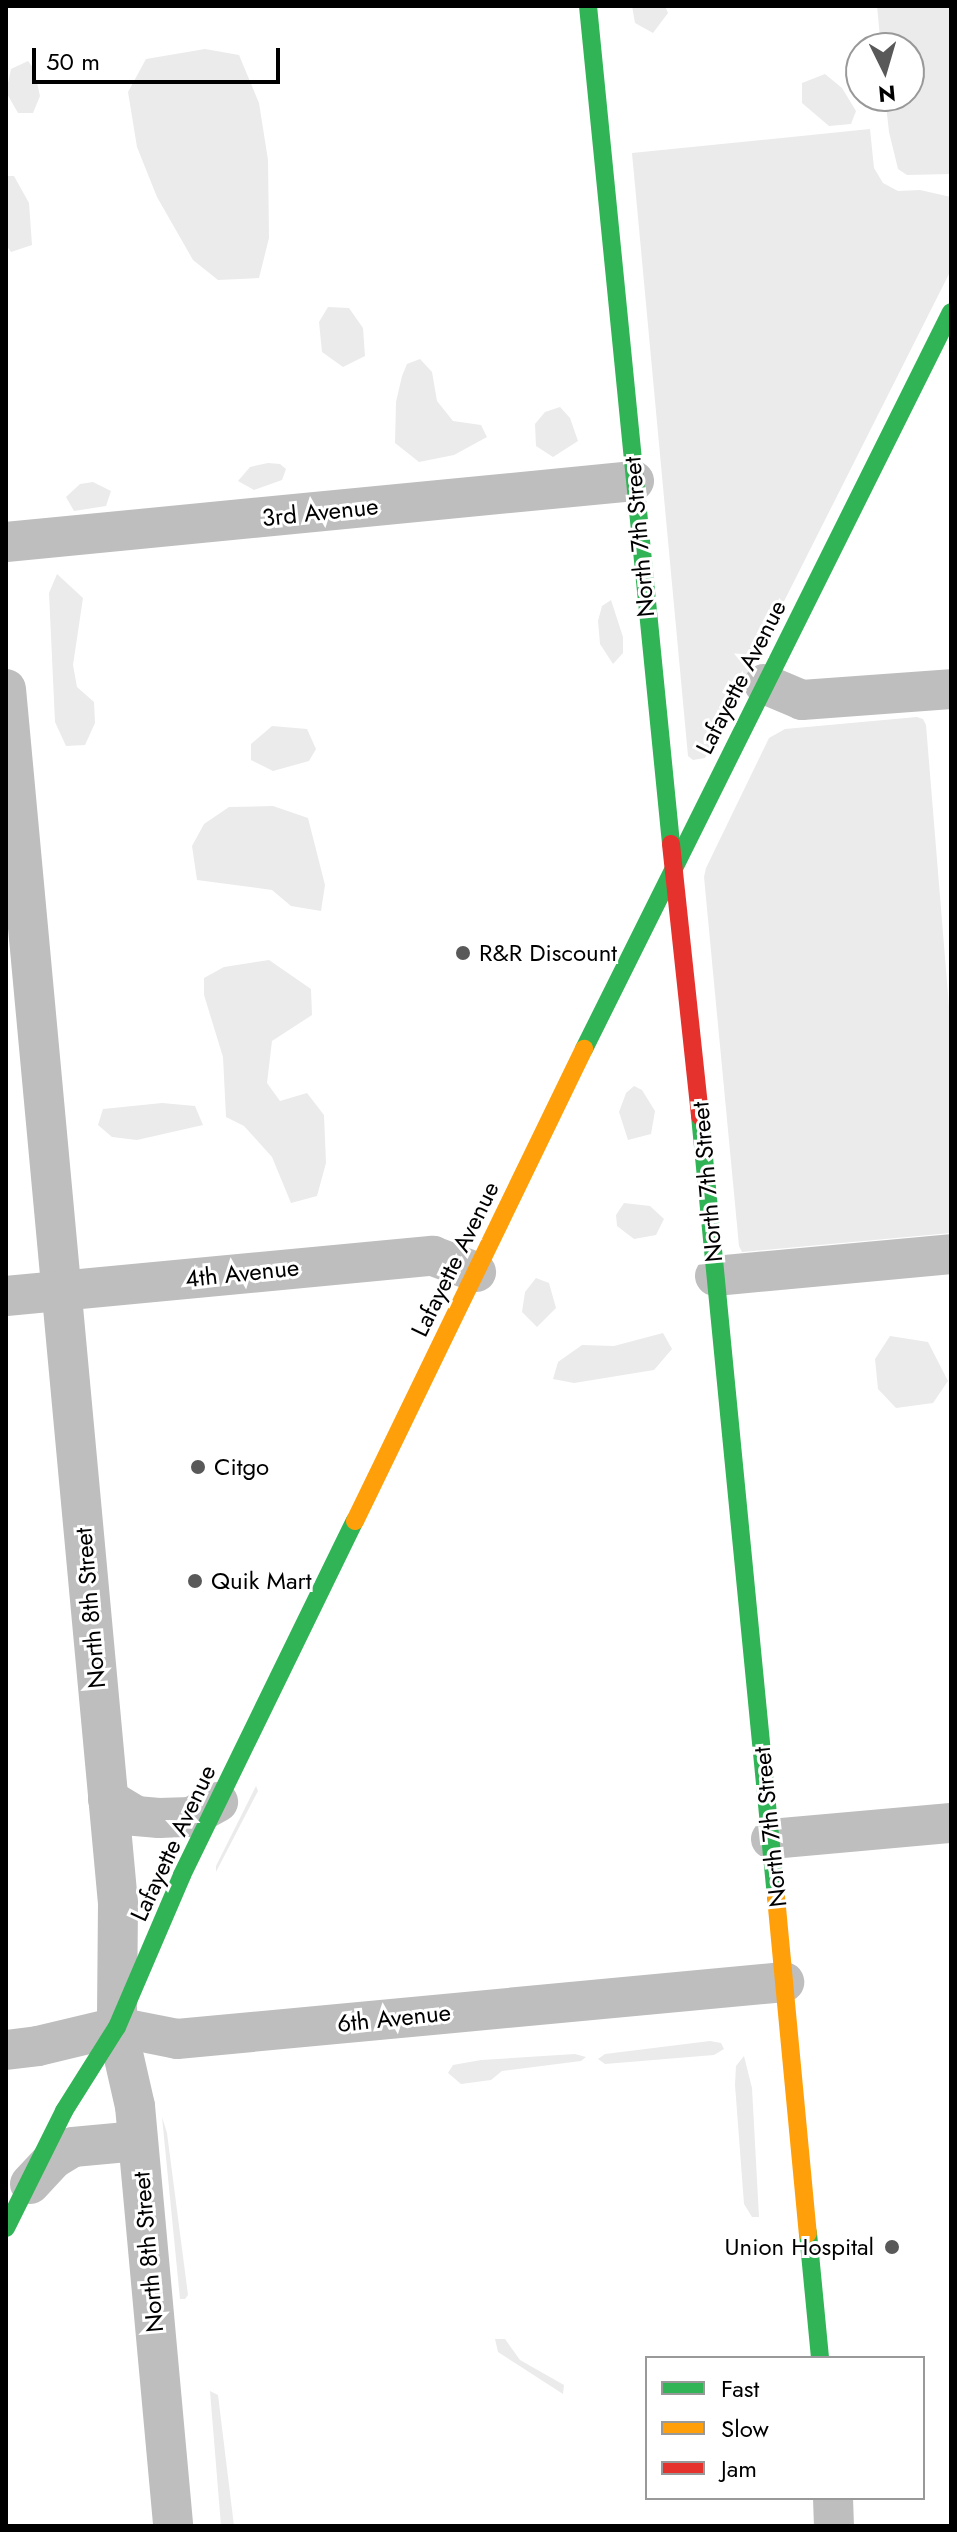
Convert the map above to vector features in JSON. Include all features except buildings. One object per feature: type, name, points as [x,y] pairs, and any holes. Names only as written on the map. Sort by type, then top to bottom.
[{"type":"street","name":"North 7th Street","points":[[588,6],[820,2356]]},
{"type":"street","name":"Lafayette Avenue","points":[[6,2228],[64,2111],[117,2027],[218,1802],[674,864],[951,312]]},
{"type":"street","name":"3rd Avenue","points":[[6,542],[634,481]]},
{"type":"street","points":[[764,684],[802,700],[951,689]]},
{"type":"street","name":"North 8th Street","points":[[6,689],[118,1903],[117,2027],[135,2106],[173,2526]]},
{"type":"street","points":[[715,1276],[951,1254]]},
{"type":"street","name":"4th Avenue","points":[[6,1296],[433,1256],[476,1272]]},
{"type":"street","points":[[108,1799],[136,1816],[159,1818],[191,1817],[218,1802]]},
{"type":"street","points":[[771,1839],[951,1823]]},
{"type":"street","name":"6th Avenue","points":[[6,2050],[38,2046],[117,2027],[177,2039],[784,1982]]},
{"type":"street","points":[[25,2190],[53,2159],[73,2147],[138,2141]]},
{"type":"street","points":[[833,2500],[834,2526]]},
{"type":"shaded area","points":[[632,6],[665,6],[668,13],[653,33],[635,23]]},
{"type":"shaded area","points":[[877,6],[951,6],[951,174],[907,175],[898,169],[887,112],[925,112],[925,32],[879,32]]},
{"type":"shaded area","points":[[205,49],[239,55],[259,103],[268,160],[269,238],[259,278],[218,280],[193,260],[157,197],[137,147],[128,92],[146,59]]},
{"type":"shaded area","points":[[28,61],[34,69],[40,96],[33,113],[18,113],[6,92],[11,69]]},
{"type":"shaded area","points":[[825,74],[842,88],[845,112],[856,112],[851,124],[829,126],[802,103],[802,83]]},
{"type":"shaded area","points":[[870,129],[874,168],[883,183],[898,191],[920,190],[951,197],[951,270],[705,758],[693,760],[688,756],[632,153]]},
{"type":"shaded area","points":[[6,176],[14,176],[29,203],[32,245],[11,252],[6,245]]},
{"type":"shaded area","points":[[328,307],[349,308],[363,328],[365,356],[343,367],[322,352],[319,322]]},
{"type":"shaded area","points":[[420,359],[432,372],[437,401],[453,421],[481,425],[487,437],[454,455],[419,462],[395,443],[396,402],[402,376],[407,364]]},
{"type":"shaded area","points":[[560,407],[570,418],[578,441],[553,457],[536,446],[535,424],[545,412]]},
{"type":"shaded area","points":[[280,464],[286,469],[282,480],[254,490],[238,481],[250,467]]},
{"type":"shaded area","points":[[93,482],[111,491],[106,506],[74,511],[66,497],[80,484]]},
{"type":"shaded area","points":[[57,574],[83,598],[73,665],[77,687],[94,702],[95,723],[85,745],[66,746],[55,722],[49,593]]},
{"type":"shaded area","points":[[611,600],[623,637],[623,653],[613,664],[600,644],[598,621],[602,606]]},
{"type":"shaded area","points":[[917,717],[923,719],[926,725],[951,1031],[951,1233],[742,1252],[704,877],[706,868],[769,738],[785,729]]},
{"type":"shaded area","points":[[272,726],[307,729],[316,749],[309,761],[273,771],[251,760],[251,744]]},
{"type":"shaded area","points":[[273,806],[308,818],[325,885],[321,911],[291,906],[272,890],[197,880],[192,846],[204,824],[229,807]]},
{"type":"shaded area","points":[[269,960],[311,989],[312,1015],[272,1041],[267,1083],[280,1101],[307,1093],[324,1115],[326,1163],[317,1196],[291,1203],[272,1157],[244,1126],[226,1117],[223,1057],[204,995],[204,978],[224,967]]},
{"type":"shaded area","points":[[634,1086],[642,1090],[655,1111],[651,1134],[628,1140],[619,1112],[626,1093]]},
{"type":"shaded area","points":[[162,1103],[195,1106],[203,1125],[137,1140],[112,1137],[98,1125],[103,1109]]},
{"type":"shaded area","points":[[624,1203],[650,1206],[664,1219],[656,1235],[634,1239],[617,1226],[616,1215]]},
{"type":"shaded area","points":[[536,1278],[549,1283],[556,1308],[537,1327],[522,1312],[525,1292]]},
{"type":"shaded area","points":[[663,1333],[672,1349],[654,1370],[574,1383],[553,1379],[558,1362],[582,1345],[614,1346]]},
{"type":"shaded area","points":[[890,1336],[928,1342],[948,1381],[933,1403],[896,1408],[878,1389],[875,1359]]},
{"type":"shaded area","points":[[256,1786],[258,1791],[216,1872],[216,1866]]},
{"type":"shaded area","points":[[710,2041],[721,2043],[724,2049],[714,2055],[605,2064],[598,2059],[605,2054]]},
{"type":"shaded area","points":[[575,2054],[586,2057],[581,2061],[502,2071],[491,2080],[461,2084],[448,2073],[453,2065],[481,2060]]},
{"type":"shaded area","points":[[744,2056],[752,2088],[759,2217],[752,2217],[744,2204],[735,2085],[736,2066]]},
{"type":"shaded area","points":[[162,2117],[167,2133],[188,2295],[185,2299],[180,2299]]},
{"type":"shaded area","points":[[495,2339],[505,2339],[520,2360],[564,2385],[563,2394],[498,2352]]},
{"type":"shaded area","points":[[210,2391],[218,2395],[234,2526],[221,2526]]},
{"type":"traffic: fast","points":[[588,6],[671,844]]},
{"type":"traffic: fast","points":[[584,1049],[951,312]]},
{"type":"traffic: fast","points":[[700,1116],[776,1897]]},
{"type":"traffic: fast","points":[[6,2228],[64,2111],[117,2027],[182,1875],[355,1521]]},
{"type":"traffic: fast","points":[[808,2233],[820,2356]]},
{"type":"traffic: slow","points":[[355,1521],[584,1049]]},
{"type":"traffic: slow","points":[[776,1897],[808,2233]]},
{"type":"traffic: jam","points":[[671,844],[700,1116]]},
{"type":"place","name":"R&R Discount","points":[[463,953]]},
{"type":"place","name":"Citgo","points":[[198,1467]]},
{"type":"place","name":"Quik Mart","points":[[195,1581]]},
{"type":"place","name":"Union Hospital","points":[[892,2247]]}]
